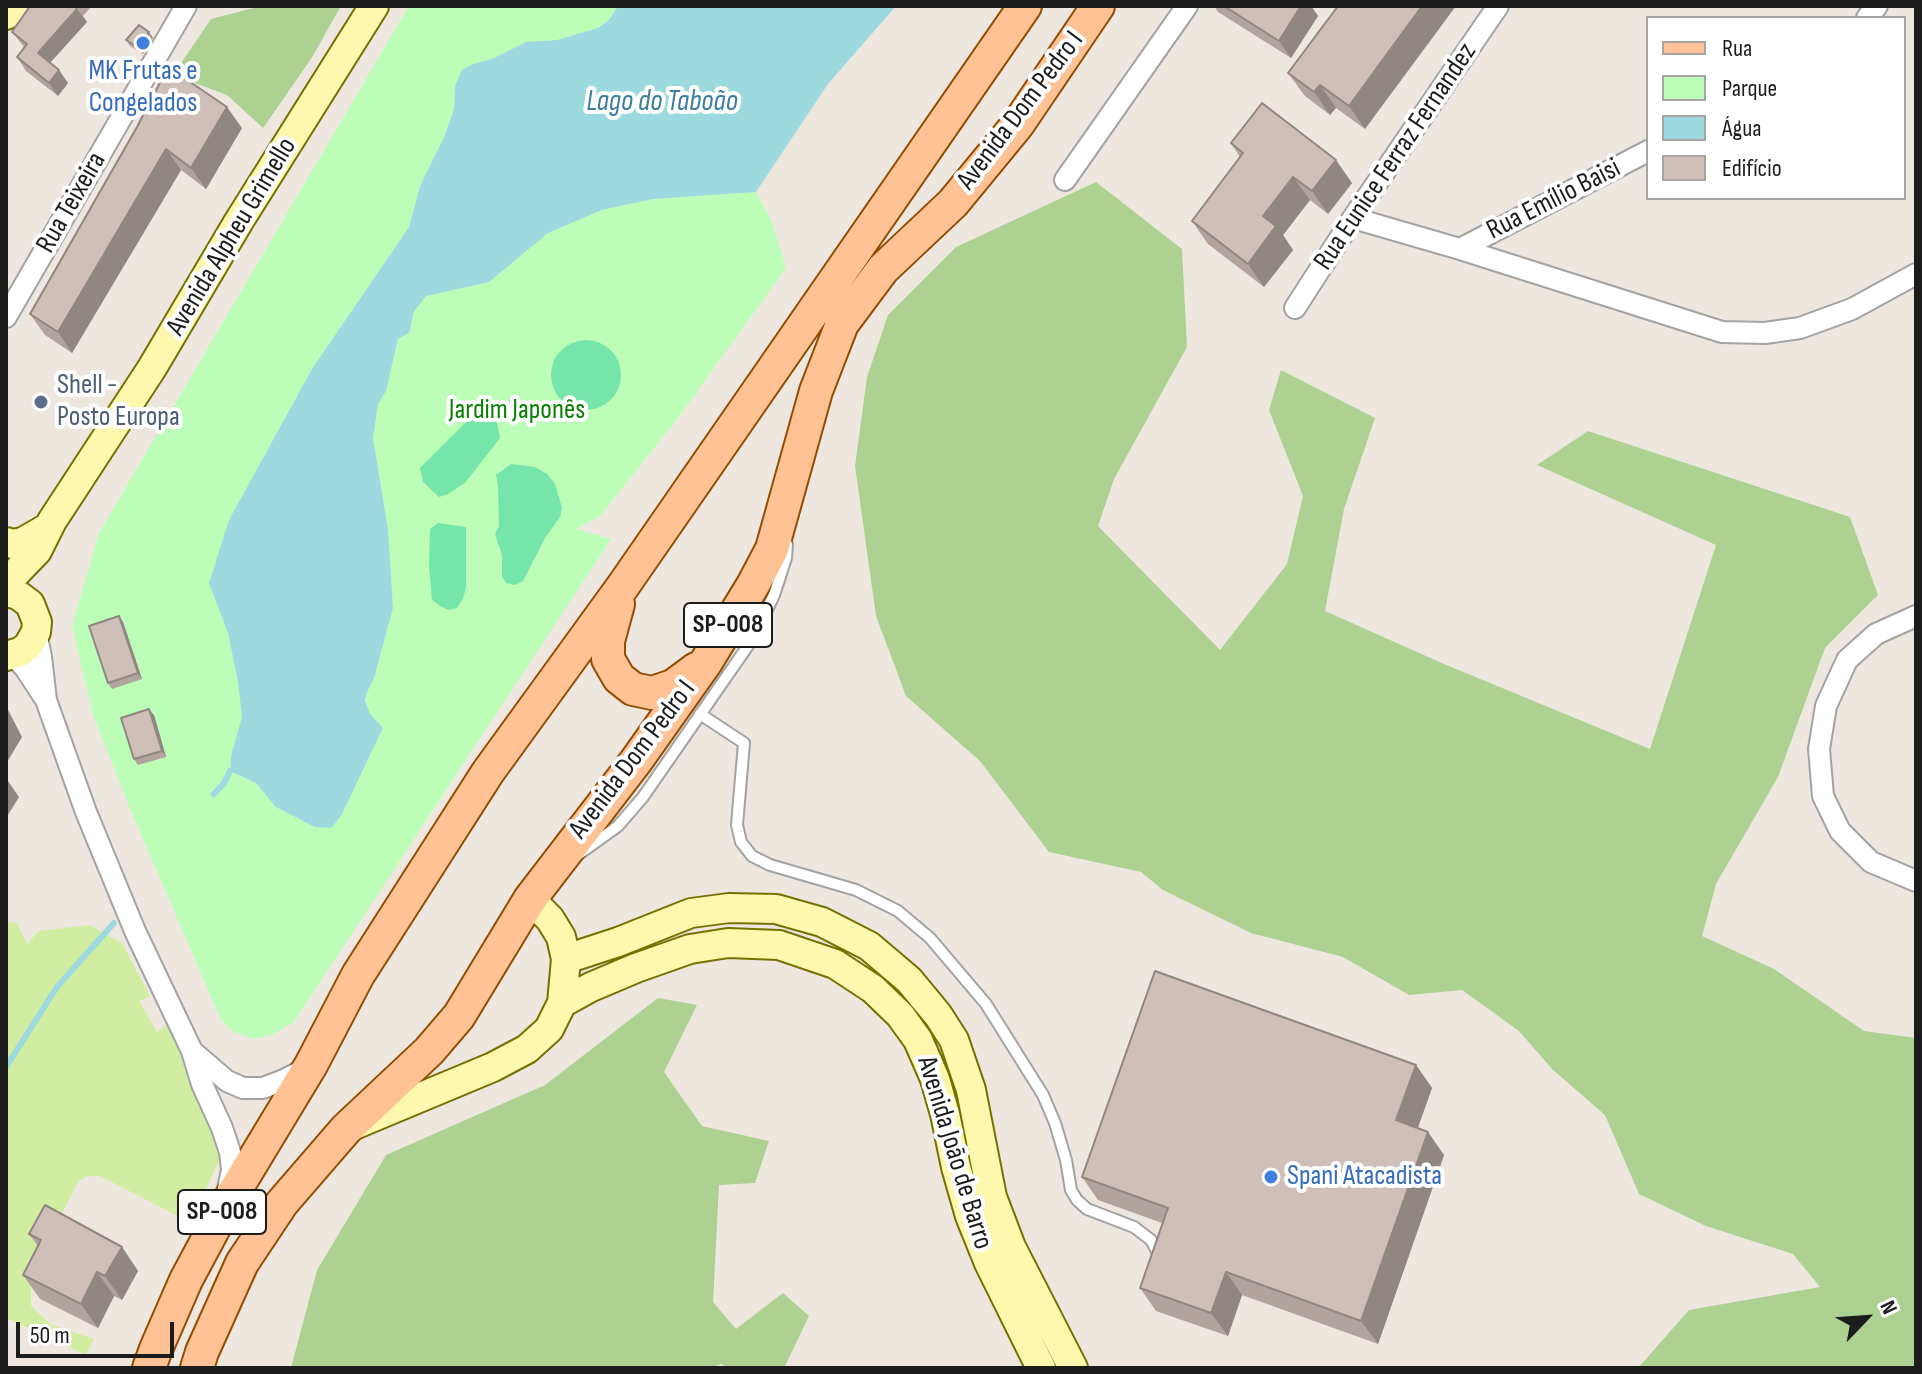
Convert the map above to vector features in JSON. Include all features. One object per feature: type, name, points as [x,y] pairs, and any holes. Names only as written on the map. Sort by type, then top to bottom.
[{"type":"main road","name":"Avenida Dom Pedro I","points":[[149,1368],[186,1280],[224,1209],[311,1065],[358,975],[488,772],[623,586],[1025,6]]},
{"type":"main road","name":"Avenida Dom Pedro I","points":[[197,1368],[242,1263],[282,1203],[346,1129],[429,1051],[459,1016],[530,899],[636,761],[706,662],[772,549],[816,391],[842,324],[883,269],[953,203],[1018,124],[1098,6]]},
{"type":"main road","points":[[623,586],[608,641],[608,659],[619,678],[633,689],[652,693],[673,686],[706,662]]},
{"type":"street","points":[[6,15],[14,6]]},
{"type":"street","name":"Rua Teixeira","points":[[6,317],[186,6]]},
{"type":"street","name":"Avenida Alpheu Grimello","points":[[15,588],[49,527],[152,368],[239,221],[374,6]]},
{"type":"street","points":[[1065,180],[1187,6]]},
{"type":"street","name":"Rua Eunice Ferraz Fernandez","points":[[1295,308],[1498,6]]},
{"type":"street","name":"Rua Emílio Baisi","points":[[1460,249],[1646,152]]},
{"type":"street","points":[[1353,218],[1722,332],[1765,333],[1800,328],[1852,309],[1916,274]]},
{"type":"street","points":[[49,527],[23,542],[6,544],[15,588],[37,622],[46,700],[100,849],[192,1051],[202,1084],[222,1128],[232,1170],[224,1209]]},
{"type":"street","points":[[1916,616],[1876,634],[1847,660],[1826,706],[1819,749],[1823,796],[1840,831],[1871,862],[1916,881]]},
{"type":"street","points":[[36,632],[28,646],[9,655],[25,668],[46,700]]},
{"type":"street","points":[[346,1129],[493,1067],[527,1049],[549,1029],[562,1003],[566,959],[561,937],[550,919],[530,899]]},
{"type":"street","name":"Avenida João de Barro","points":[[566,959],[691,913],[729,908],[776,909],[822,922],[869,946],[909,980],[954,1040],[971,1090],[992,1197],[1011,1247],[1073,1368]]},
{"type":"street","name":"Avenida João de Barro","points":[[562,1003],[636,968],[690,949],[728,943],[779,945],[835,964],[873,989],[900,1015],[924,1053],[945,1114],[970,1216],[989,1263],[1041,1368]]},
{"type":"street","points":[[192,1051],[227,1081],[243,1088],[263,1088],[311,1065]]},
{"type":"lane","points":[[550,871],[591,847],[618,826],[643,797],[754,637],[774,595],[786,558],[801,441]]},
{"type":"lane","points":[[700,714],[744,743],[737,825],[741,842],[752,856],[770,865],[856,890],[898,911],[930,938],[986,1004],[1043,1095],[1055,1123],[1071,1190],[1077,1200],[1087,1209],[1134,1227],[1151,1240],[1159,1255]]},
{"type":"green space","points":[[261,6],[341,6],[311,59],[263,128],[227,95],[173,75],[211,19]]},
{"type":"green space","name":"Jardim Japonês","points":[[409,6],[618,6],[610,19],[598,28],[557,40],[526,42],[492,59],[473,64],[455,86],[454,109],[420,186],[409,227],[312,369],[229,520],[228,633],[242,717],[230,771],[256,783],[276,807],[331,828],[341,816],[383,728],[370,715],[365,700],[393,608],[388,530],[373,438],[378,404],[386,391],[398,339],[410,332],[413,313],[426,296],[489,282],[548,233],[602,210],[653,199],[756,192],[772,222],[786,268],[678,418],[600,516],[576,529],[611,539],[293,1023],[271,1035],[253,1039],[234,1032],[221,1020],[93,715],[72,626],[99,533]]},
{"type":"green space","points":[[1096,182],[1182,249],[1187,347],[1114,479],[1098,526],[1220,650],[1287,564],[1303,496],[1269,410],[1281,370],[1375,418],[1344,509],[1325,611],[1650,749],[1716,545],[1537,465],[1588,431],[1850,517],[1878,595],[1825,648],[1778,777],[1716,884],[1702,936],[1774,969],[1864,1031],[1916,1038],[1916,1368],[1638,1368],[1689,1310],[1820,1287],[1793,1254],[1706,1226],[1639,1194],[1605,1115],[1552,1069],[1519,1031],[1462,990],[1409,995],[1343,957],[1251,933],[1163,890],[1141,872],[1049,852],[980,761],[906,696],[876,616],[855,466],[867,377],[888,315],[956,247]]},
{"type":"green space","points":[[586,340],[611,350],[621,375],[611,400],[586,410],[561,400],[551,375],[561,350]]},
{"type":"green space","points":[[477,411],[487,411],[497,423],[500,438],[465,483],[439,497],[423,482],[420,468]]},
{"type":"green space","points":[[511,464],[535,467],[547,474],[555,484],[562,508],[560,517],[545,538],[523,581],[515,585],[506,583],[502,576],[502,555],[495,534],[499,526],[496,475]]},
{"type":"green space","points":[[438,523],[466,527],[466,587],[457,608],[449,610],[432,600],[430,529]]},
{"type":"green space","points":[[6,922],[17,923],[27,944],[39,931],[89,925],[122,943],[150,996],[139,1001],[157,1032],[167,1025],[212,1112],[225,1149],[193,1215],[180,1217],[100,1176],[88,1176],[79,1181],[47,1241],[31,1282],[31,1306],[50,1324],[94,1339],[86,1355],[6,1318]]},
{"type":"green space","points":[[658,998],[697,1005],[664,1072],[702,1126],[769,1141],[755,1183],[719,1185],[713,1302],[736,1329],[783,1293],[809,1316],[785,1366],[291,1368],[317,1270],[386,1155],[545,1085]]},
{"type":"water","name":"Lago do Taboão","points":[[618,6],[896,6],[828,84],[756,192],[653,199],[602,210],[548,233],[489,282],[426,296],[413,313],[410,332],[398,339],[386,391],[378,404],[373,438],[388,530],[393,608],[365,700],[370,714],[383,728],[341,816],[331,828],[315,827],[276,807],[256,783],[230,771],[242,717],[228,633],[209,583],[229,520],[312,369],[409,227],[420,186],[454,109],[455,86],[462,70],[526,42],[557,40],[598,28],[610,19]]},
{"type":"building","points":[[30,6],[74,6],[77,9],[38,53],[59,70],[49,83],[17,57],[27,44],[12,32]]},
{"type":"building","points":[[1224,6],[1301,6],[1279,41]]},
{"type":"building","points":[[1338,6],[1422,6],[1349,106],[1320,85],[1314,92],[1288,73]]},
{"type":"building","points":[[139,25],[149,32],[139,48],[126,40]]},
{"type":"building","points":[[168,67],[227,107],[191,168],[166,149],[58,332],[30,314]]},
{"type":"building","points":[[1262,103],[1336,160],[1312,191],[1293,177],[1263,216],[1276,226],[1248,264],[1192,221],[1243,153],[1231,143]]},
{"type":"building","points":[[119,616],[138,673],[108,683],[89,626]]},
{"type":"building","points":[[149,709],[162,751],[134,759],[121,718]]},
{"type":"building","name":"Spani Atacadista","points":[[1155,971],[1416,1065],[1396,1120],[1428,1132],[1361,1321],[1226,1272],[1211,1313],[1140,1288],[1168,1208],[1082,1177]]},
{"type":"building","points":[[45,1205],[122,1247],[105,1276],[97,1272],[81,1304],[23,1275],[41,1240],[29,1234]]},
{"type":"waterway","points":[[214,794],[230,771]]},
{"type":"waterway","points":[[6,1067],[57,987],[114,923]]},
{"type":"place","name":"MK Frutas e Congelados","points":[[143,43]]},
{"type":"place","name":"Shell - Posto Europa","points":[[41,402]]},
{"type":"place","name":"Spani Atacadista","points":[[1271,1177]]}]
